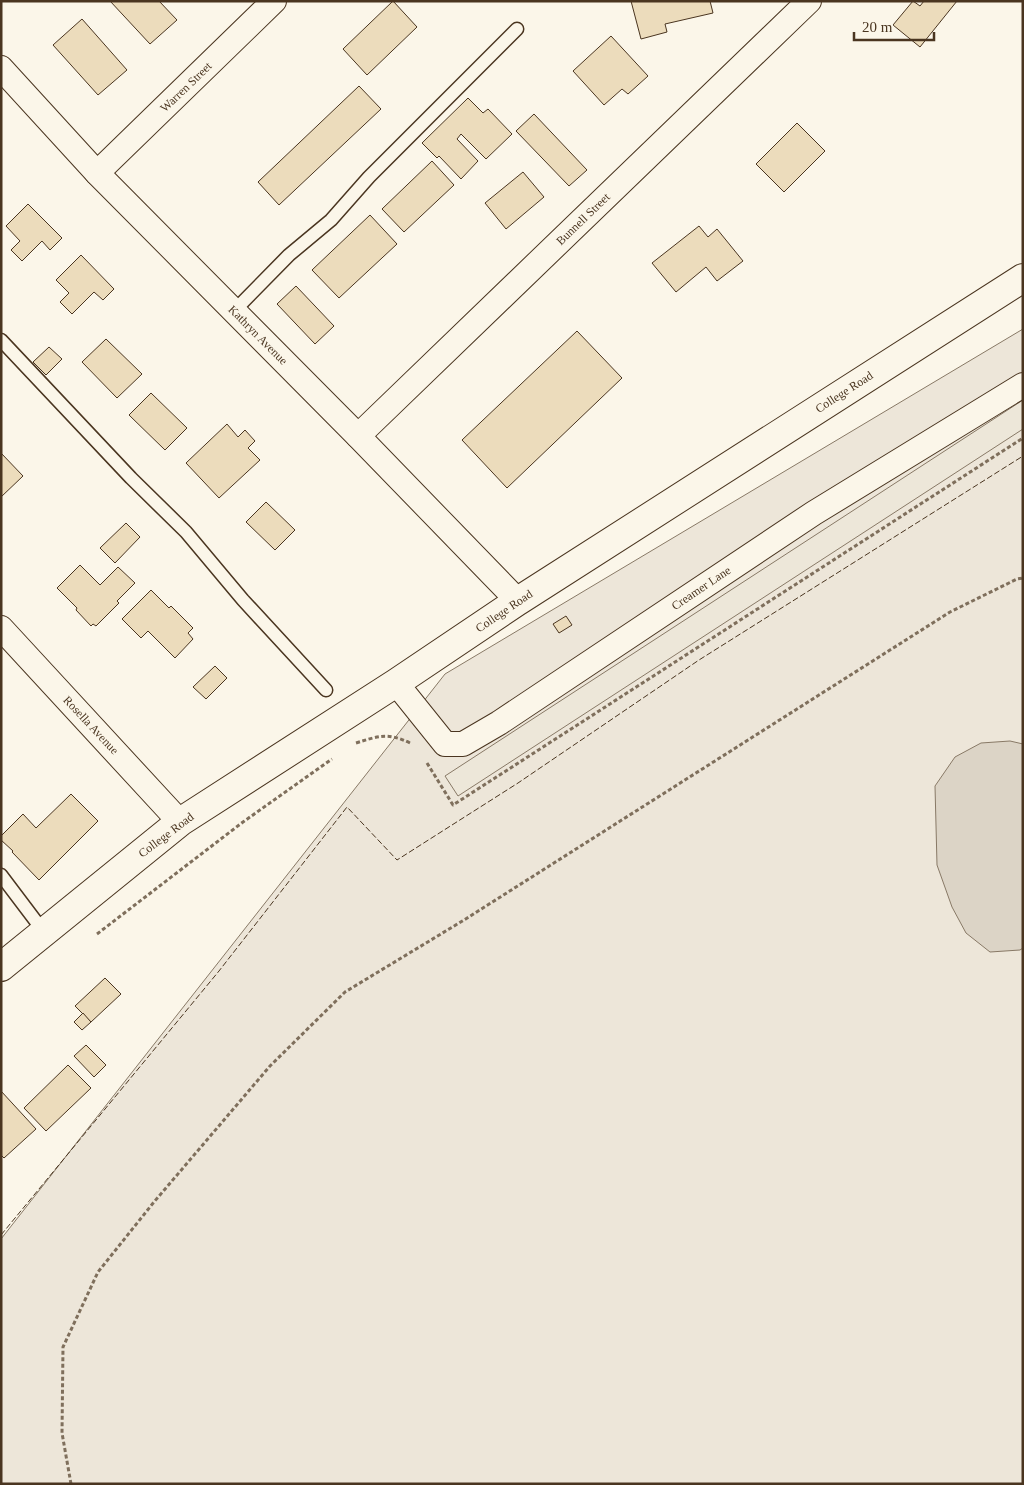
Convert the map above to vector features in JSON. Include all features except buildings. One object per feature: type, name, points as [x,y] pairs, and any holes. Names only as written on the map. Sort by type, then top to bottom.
[{"type":"main road","name":"College Road","points":[[1,967],[180,822],[396,683],[518,600],[1023,278]]},
{"type":"street","name":"Warren Street","points":[[97,173],[274,1]]},
{"type":"street","name":"Bunnell Street","points":[[358,436],[809,1]]},
{"type":"street","name":"Kathryn Avenue","points":[[1,68],[97,173],[518,600]]},
{"type":"street","name":"Creamer Lane","points":[[396,683],[445,744],[463,744],[499,723],[814,513],[1023,385]]},
{"type":"street","name":"Rosella Avenue","points":[[1,628],[180,822]]},
{"type":"lane","points":[[234,311],[289,255],[331,220],[368,177],[517,30]]},
{"type":"lane","points":[[1,340],[131,478],[186,532],[243,600],[326,690]]},
{"type":"lane","points":[[1,874],[44,932]]},
{"type":"path","points":[[71,1484],[62,1433],[63,1347],[98,1272],[154,1202],[270,1066],[345,992],[464,920],[950,612],[1017,579],[1023,578]]},
{"type":"shaded area","points":[[1023,329],[1023,1484],[1,1484],[1,1239],[445,674]]},
{"type":"shaded area","points":[[1023,400],[1023,429],[458,796],[445,776]]},
{"type":"shaded area","points":[[1010,741],[1023,744],[1023,948],[1020,950],[990,952],[966,933],[952,907],[937,865],[935,786],[955,757],[981,743]]},
{"type":"fence","points":[[1,1235],[219,971],[347,807],[397,860],[518,783],[699,660],[1023,456]]}]
